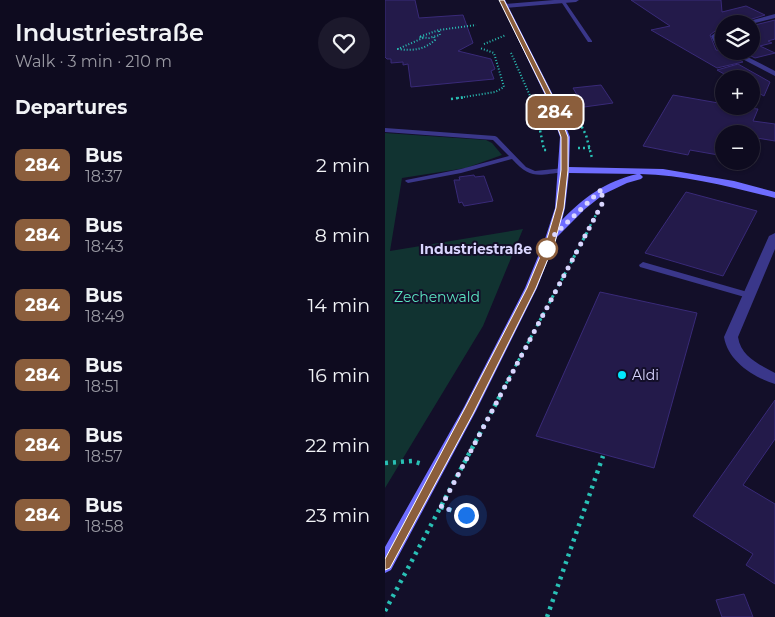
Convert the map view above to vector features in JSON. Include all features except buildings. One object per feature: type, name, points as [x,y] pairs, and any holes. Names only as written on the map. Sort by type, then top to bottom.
[{"type":"main road","points":[[385,564],[437,469],[531,288],[552,237],[560,208],[565,137],[549,95],[504,3]]},
{"type":"main road","points":[[564,170],[663,172],[734,184],[775,195]]},
{"type":"main road","points":[[552,237],[602,189],[620,181],[663,172]]},
{"type":"street","points":[[504,3],[576,0]]},
{"type":"street","points":[[760,20],[775,16]]},
{"type":"street","points":[[748,60],[775,74]]},
{"type":"street","points":[[775,236],[731,337],[731,345],[743,360],[775,378]]},
{"type":"lane","points":[[562,2],[590,40]]},
{"type":"lane","points":[[385,130],[495,138],[524,168],[534,172],[564,170]]},
{"type":"lane","points":[[409,180],[442,176],[479,168],[513,157]]},
{"type":"lane","points":[[643,265],[748,295]]},
{"type":"path","points":[[423,38],[420,36],[476,25]]},
{"type":"path","points":[[484,44],[516,29]]},
{"type":"path","points":[[434,37],[435,40],[430,45],[422,49],[397,49],[423,38],[440,35],[439,31]]},
{"type":"path","points":[[451,99],[495,92],[503,87],[504,83],[494,53],[480,48]]},
{"type":"path","points":[[385,611],[602,204],[602,189]]},
{"type":"path","points":[[547,617],[603,456]]},
{"type":"path","points":[[385,463],[412,461],[437,469]]},
{"type":"path","points":[[441,507],[466,515]]},
{"type":"green space","name":"Zechenwald","points":[[385,133],[486,140],[492,143],[502,155],[466,168],[402,178],[390,251],[523,229],[483,326],[385,488]]},
{"type":"bus line","name":"284","points":[[385,564],[469,411],[531,288],[550,242],[560,208],[565,137],[549,95],[502,0]]},
{"type":"place","name":"Industriestraße","points":[[547,249]]},
{"type":"place","name":"Aldi","points":[[622,375]]},
{"type":"route","points":[[466,515],[441,507],[602,204],[602,189],[552,237],[547,249]]}]
